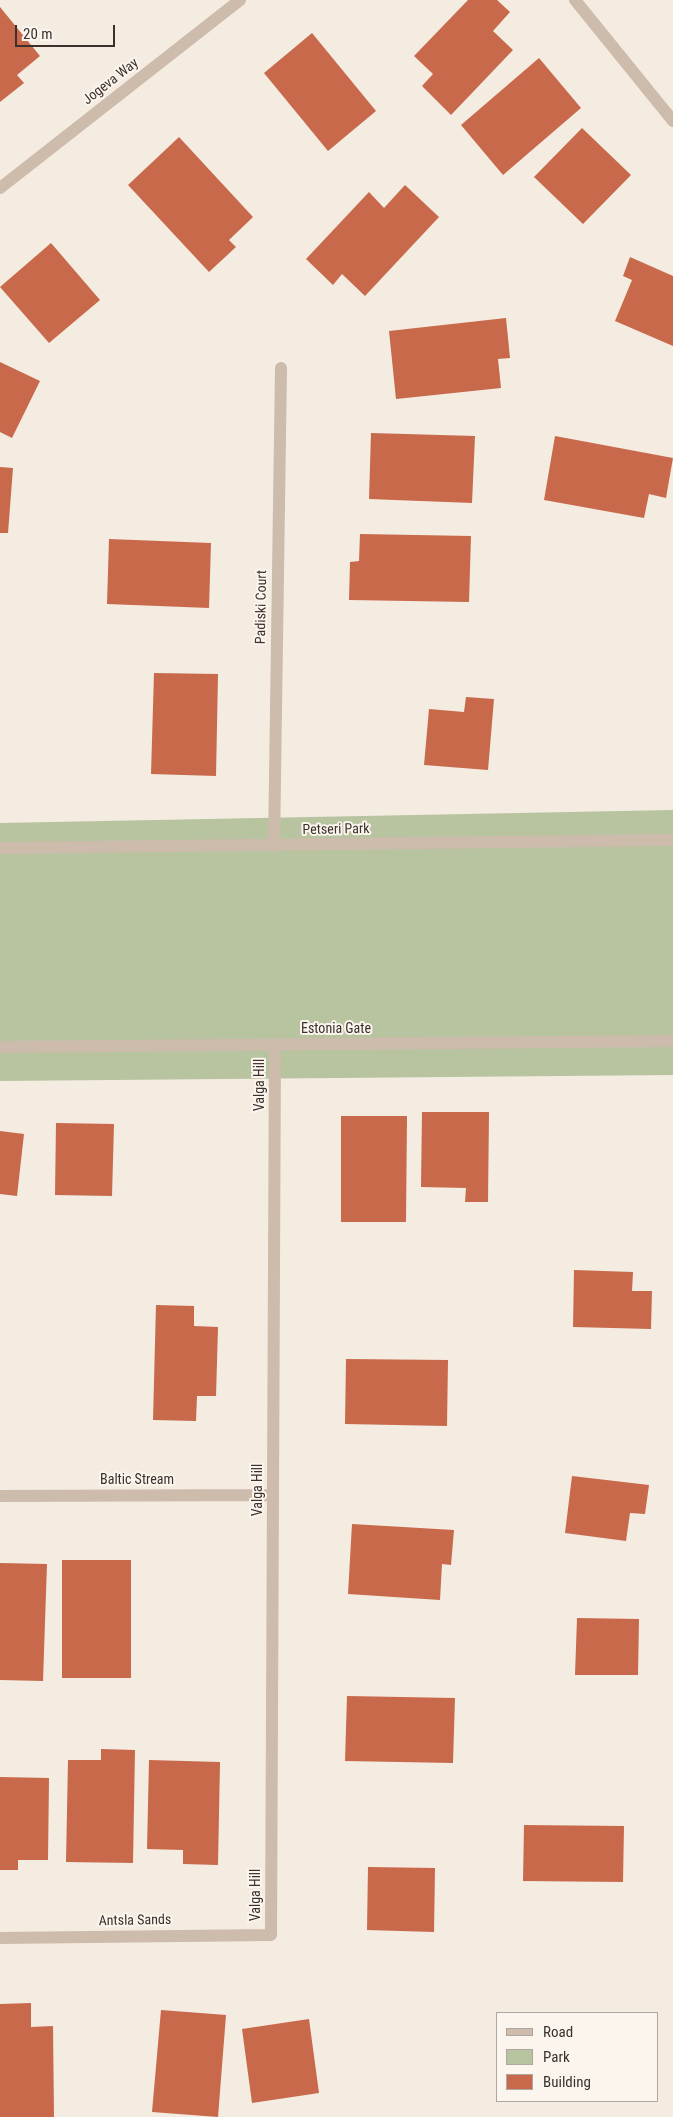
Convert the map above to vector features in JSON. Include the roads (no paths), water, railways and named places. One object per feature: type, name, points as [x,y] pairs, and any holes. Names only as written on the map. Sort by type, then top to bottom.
[{"type":"street","name":"Jogeva Way","points":[[0,188],[240,0]]},
{"type":"street","points":[[575,0],[673,121]]},
{"type":"street","name":"Padiski Court","points":[[274,846],[281,368]]},
{"type":"street","name":"Petseri Park","points":[[0,848],[673,840]]},
{"type":"street","name":"Estonia Gate","points":[[0,1047],[673,1041]]},
{"type":"street","name":"Valga Hill","points":[[271,1935],[275,1044]]},
{"type":"street","name":"Baltic Stream","points":[[0,1496],[273,1495]]},
{"type":"street","name":"Antsla Sands","points":[[0,1938],[271,1935]]}]
